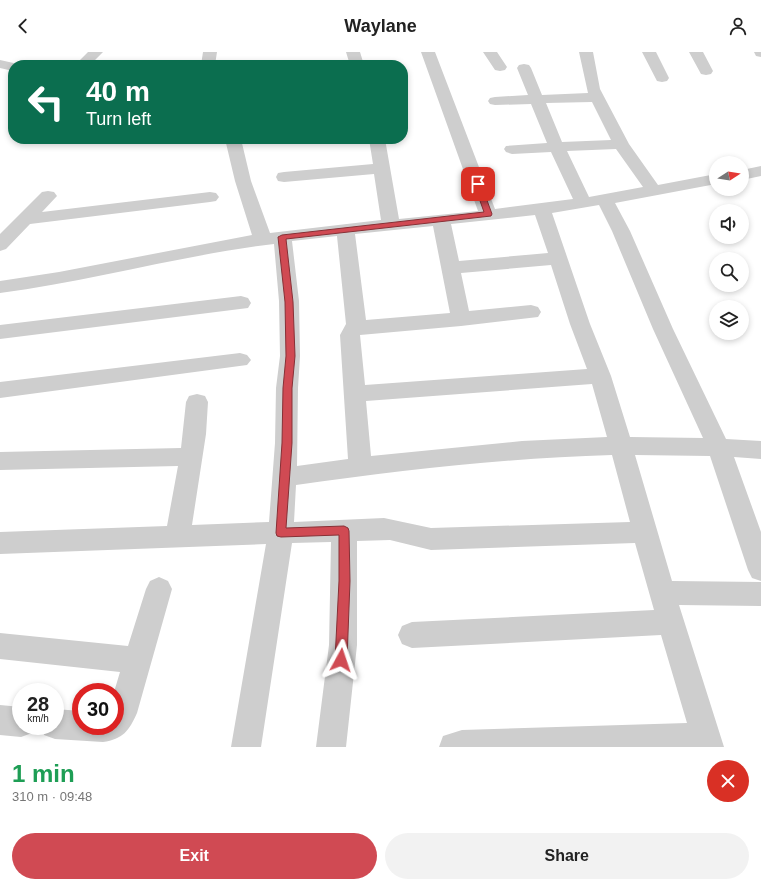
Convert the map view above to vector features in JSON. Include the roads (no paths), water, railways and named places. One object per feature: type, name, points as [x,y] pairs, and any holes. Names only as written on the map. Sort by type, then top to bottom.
[{"type":"street","points":[[87,60],[96,52]]},
{"type":"street","points":[[428,52],[488,214]]},
{"type":"street","points":[[490,52],[500,67]]},
{"type":"street","points":[[586,52],[590,80],[597,97],[621,144],[654,191]]},
{"type":"street","points":[[649,52],[662,78]]},
{"type":"street","points":[[696,52],[706,71]]},
{"type":"street","points":[[524,68],[556,146],[594,202],[621,231],[663,328],[718,446],[761,570]]},
{"type":"street","points":[[495,102],[597,97]]},
{"type":"street","points":[[234,144],[243,181],[272,239],[289,302],[290,356],[287,388],[287,443],[281,533],[246,747]]},
{"type":"street","points":[[378,144],[391,224]]},
{"type":"street","points":[[512,148],[621,144]]},
{"type":"street","points":[[284,177],[381,168]]},
{"type":"street","points":[[0,287],[92,273],[184,254],[272,239],[391,224],[594,202],[709,180]]},
{"type":"street","points":[[0,245],[48,196]]},
{"type":"street","points":[[23,220],[210,197]]},
{"type":"street","points":[[454,747],[462,745],[708,742],[662,593],[621,445],[600,376],[580,324],[542,208]]},
{"type":"street","points":[[441,219],[461,319]]},
{"type":"street","points":[[345,230],[357,328]]},
{"type":"street","points":[[451,268],[558,258]]},
{"type":"street","points":[[0,332],[241,303]]},
{"type":"street","points":[[360,466],[350,335],[352,330],[357,328],[531,312]]},
{"type":"street","points":[[0,390],[240,360]]},
{"type":"street","points":[[354,394],[600,376]]},
{"type":"street","points":[[178,537],[195,434],[197,402]]},
{"type":"street","points":[[284,477],[360,466],[451,456],[621,445],[718,446],[761,450]]},
{"type":"street","points":[[0,461],[190,457]]},
{"type":"street","points":[[0,543],[396,530],[419,538],[431,539],[645,532]]},
{"type":"street","points":[[331,747],[343,645],[344,531]]},
{"type":"street","points":[[124,706],[159,589]]},
{"type":"street","points":[[662,593],[761,594]]},
{"type":"street","points":[[412,635],[671,622]]},
{"type":"street","points":[[0,646],[138,660]]},
{"type":"street","points":[[0,720],[12,721]]}]
